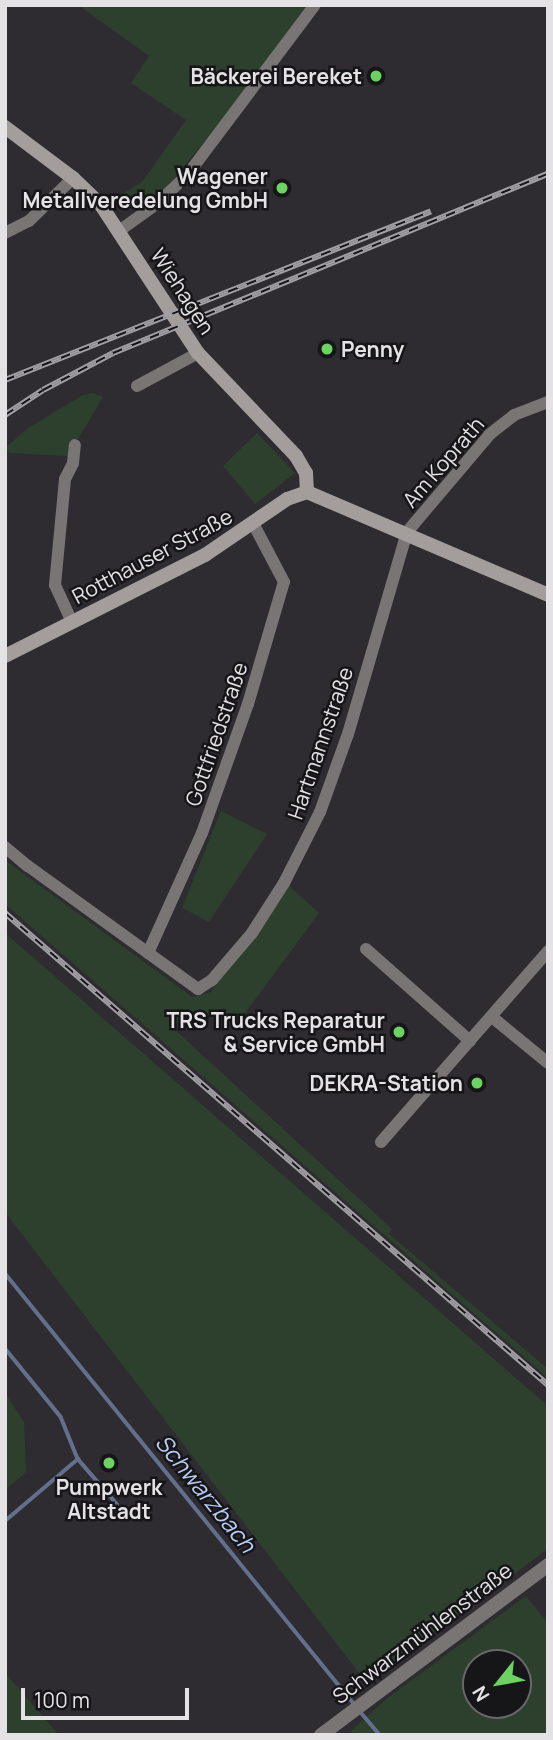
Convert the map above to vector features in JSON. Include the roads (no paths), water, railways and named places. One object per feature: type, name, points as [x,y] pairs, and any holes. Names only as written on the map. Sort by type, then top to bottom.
[{"type":"main road","name":"Wiehagen","points":[[5,127],[73,178],[101,205],[198,353],[296,456],[306,473],[307,492]]},
{"type":"main road","name":"Rotthauser Straße","points":[[5,656],[205,555],[254,525],[287,499],[307,492]]},
{"type":"main road","points":[[307,492],[407,532],[548,595]]},
{"type":"street","points":[[119,231],[159,202],[188,174],[315,5]]},
{"type":"street","points":[[5,233],[29,220],[73,178]]},
{"type":"street","points":[[137,386],[198,353]]},
{"type":"street","name":"Am Koprath","points":[[407,532],[489,434],[514,415],[548,402]]},
{"type":"street","points":[[72,622],[55,585],[65,478],[73,463],[75,445]]},
{"type":"street","name":"Gottfriedstraße","points":[[148,953],[207,820],[248,704],[284,582],[254,525]]},
{"type":"street","name":"Hartmannstraße","points":[[5,846],[28,866],[198,989],[212,980],[252,933],[284,883],[320,812],[339,760],[407,532]]},
{"type":"street","points":[[366,949],[470,1041]]},
{"type":"street","points":[[381,1142],[548,951]]},
{"type":"street","points":[[492,1017],[548,1063]]},
{"type":"street","name":"Schwarzmühlenstraße","points":[[321,1735],[548,1565]]},
{"type":"waterway","name":"Schwarzbach","points":[[5,1273],[354,1704]]},
{"type":"waterway","points":[[5,1348],[61,1417],[78,1459],[117,1504]]},
{"type":"waterway","points":[[5,1521],[78,1459]]},
{"type":"waterway","name":"Schwarzbach","points":[[359,1710],[380,1735]]},
{"type":"railway","points":[[5,415],[43,390],[113,353],[548,174]]},
{"type":"railway","points":[[5,380],[431,211]]},
{"type":"railway","points":[[5,913],[548,1385]]},
{"type":"place","name":"Bäckerei Bereket","points":[[376,76]]},
{"type":"place","name":"Wagener Metallveredelung GmbH","points":[[282,188]]},
{"type":"place","name":"Penny","points":[[327,349]]},
{"type":"place","name":"TRS Trucks Reparatur & Service GmbH","points":[[399,1032]]},
{"type":"place","name":"DEKRA-Station","points":[[477,1083]]},
{"type":"place","name":"Pumpwerk Altstadt","points":[[109,1463]]}]
